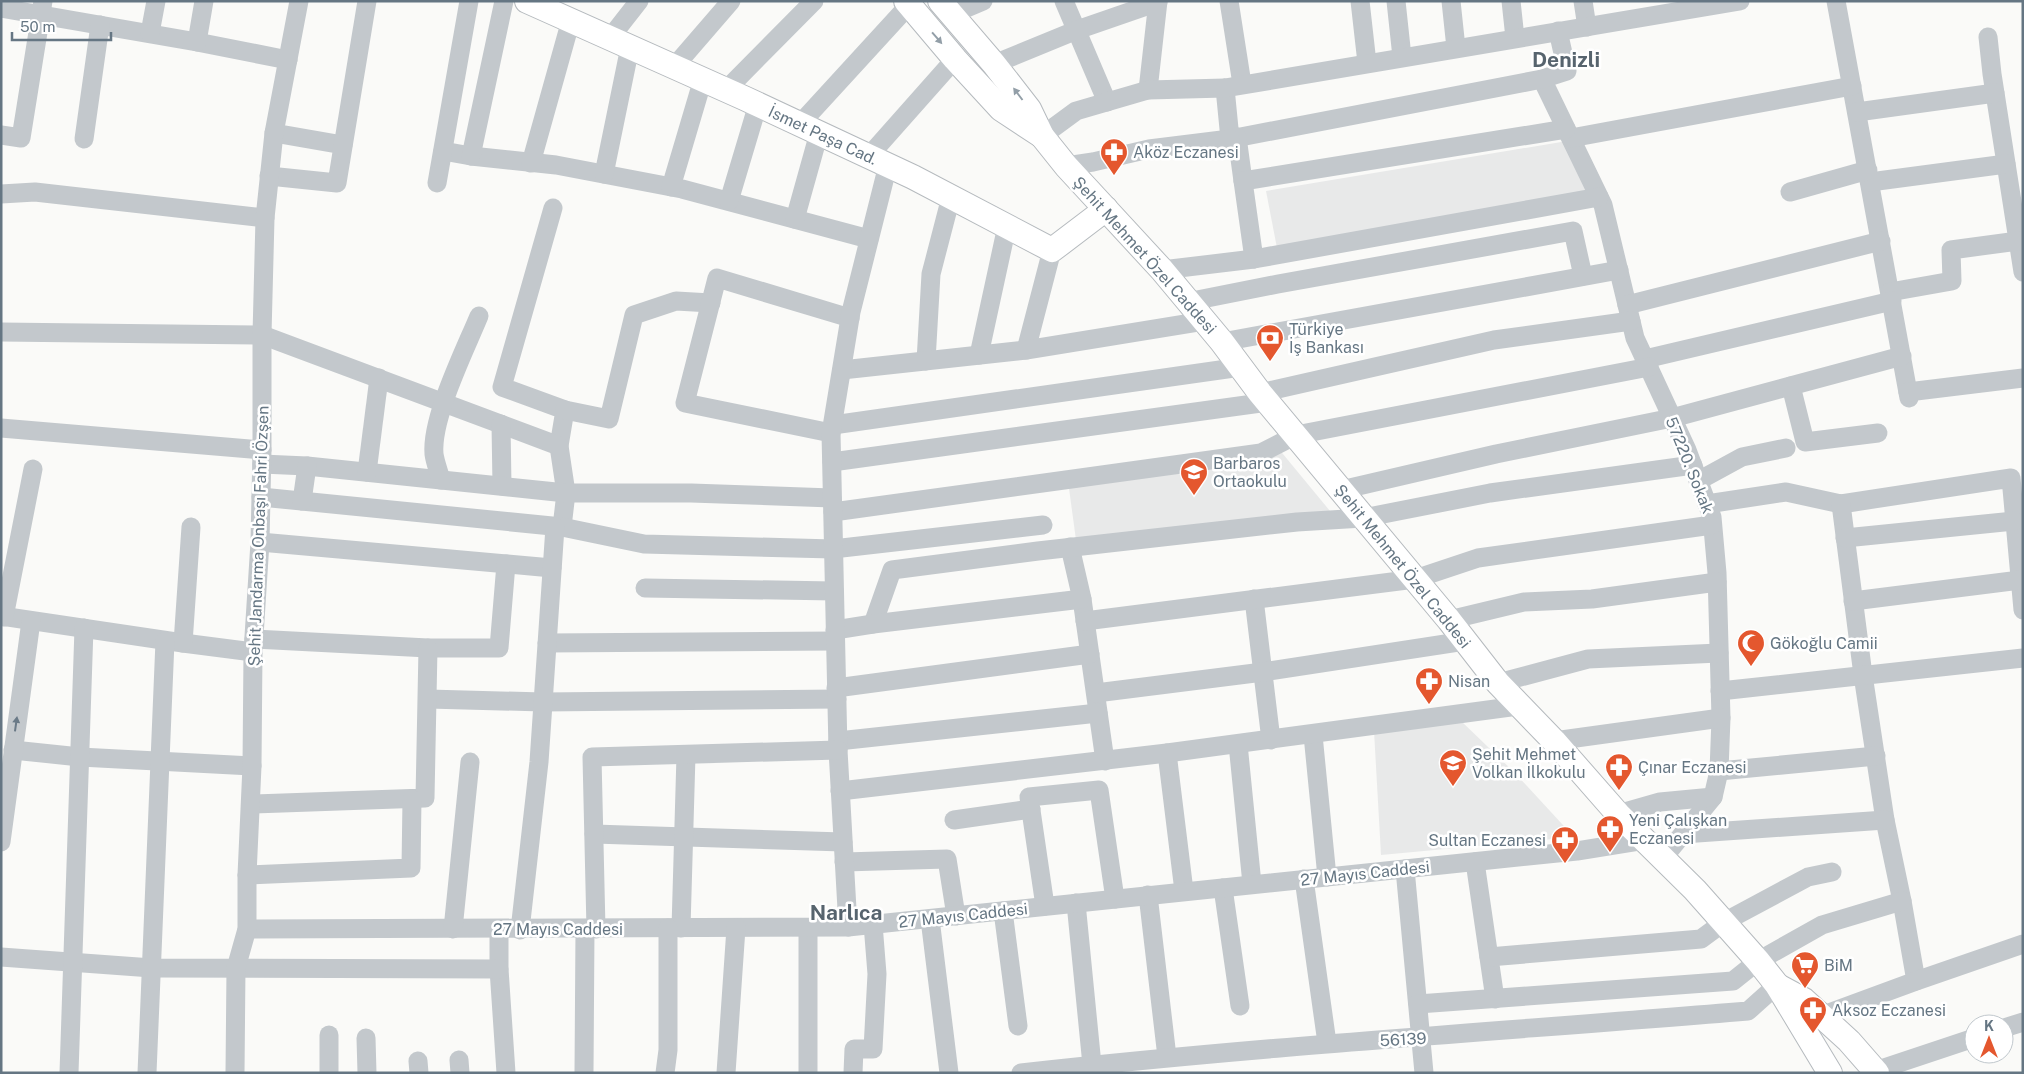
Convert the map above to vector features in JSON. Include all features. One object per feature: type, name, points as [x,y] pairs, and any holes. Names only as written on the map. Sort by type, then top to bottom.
[{"type":"main road","name":"İsmet Paşa Cad.","points":[[527,1],[563,12],[620,42],[879,161],[1052,250]]},
{"type":"main road","points":[[907,3],[1001,109],[1042,136]]},
{"type":"main road","points":[[945,8],[994,64],[1029,109],[1042,136]]},
{"type":"main road","name":"Şehit Mehmet Özel Caddesi","points":[[1042,136],[1066,166],[1162,270],[1222,342],[1264,397],[1449,620],[1498,684],[1554,741],[1618,814],[1664,857],[1758,961],[1777,986],[1827,1068]]},
{"type":"main road","points":[[1052,250],[1106,209]]},
{"type":"main road","points":[[1777,986],[1804,1000],[1849,1041],[1876,1072]]},
{"type":"main road","points":[[1827,1068],[1828,1053],[1838,1044],[1849,1041]]},
{"type":"street","points":[[150,33],[156,1]]},
{"type":"street","points":[[197,42],[204,1]]},
{"type":"street","name":"Şehit Jandarma Onbaşı Fahri Özşen","points":[[235,1073],[236,968],[246,929],[251,804],[253,645],[260,542],[265,218],[274,133],[299,1]]},
{"type":"street","points":[[269,176],[336,184],[367,1]]},
{"type":"street","points":[[437,183],[469,1]]},
{"type":"street","points":[[470,156],[504,1]]},
{"type":"street","points":[[604,174],[620,42],[639,1]]},
{"type":"street","points":[[674,67],[731,1]]},
{"type":"street","points":[[726,90],[814,1]]},
{"type":"street","points":[[945,8],[982,1]]},
{"type":"street","points":[[1064,1],[1107,102]]},
{"type":"street","points":[[1229,1],[1234,86],[1234,138],[1243,181],[1254,258]]},
{"type":"street","points":[[1360,1],[1367,63]]},
{"type":"street","points":[[1396,1],[1402,57]]},
{"type":"street","points":[[1451,1],[1456,48]]},
{"type":"street","points":[[1511,1],[1515,38]]},
{"type":"street","points":[[1583,1],[1587,27]]},
{"type":"street","points":[[1042,136],[1076,111],[1148,90],[1234,86],[1587,27],[1646,9],[1740,1]]},
{"type":"street","points":[[1836,1],[1909,395],[2023,378]]},
{"type":"street","points":[[994,64],[1077,30],[1158,2],[1148,90]]},
{"type":"street","points":[[796,219],[810,129],[907,3]]},
{"type":"street","points":[[4,6],[42,8],[100,25],[288,60]]},
{"type":"street","points":[[1,135],[21,138],[42,8]]},
{"type":"street","points":[[531,163],[563,12]]},
{"type":"street","points":[[84,140],[100,25]]},
{"type":"street","points":[[1066,166],[1149,149],[1234,138],[1542,78],[1567,71],[1558,31]]},
{"type":"street","points":[[1988,37],[2023,272]]},
{"type":"street","points":[[848,927],[836,694],[832,429],[850,318],[869,239],[879,161],[955,59]]},
{"type":"street","name":"57220. Sokak","points":[[1542,78],[1603,205],[1635,338],[1696,473],[1712,525],[1717,582],[1721,718],[1719,771],[1713,797],[1664,857]]},
{"type":"street","points":[[671,187],[703,79]]},
{"type":"street","points":[[1243,181],[1568,134],[1852,86]]},
{"type":"street","points":[[1857,112],[1995,93]]},
{"type":"street","points":[[729,201],[758,104]]},
{"type":"street","points":[[274,133],[343,144]]},
{"type":"street","points":[[443,151],[604,174],[671,187],[869,239]]},
{"type":"street","points":[[1790,192],[1869,176],[2006,164]]},
{"type":"street","points":[[1,194],[35,192],[265,218]]},
{"type":"street","points":[[926,361],[931,274],[951,197]]},
{"type":"street","points":[[1162,270],[1254,258],[1599,197]]},
{"type":"street","points":[[553,208],[502,387],[565,410],[608,418],[634,315],[676,301],[711,303]]},
{"type":"street","points":[[979,355],[1007,226]]},
{"type":"street","points":[[1187,302],[1573,231],[1583,276]]},
{"type":"street","points":[[832,462],[1264,397],[1494,340],[1629,313],[1881,241]]},
{"type":"street","points":[[1,428],[262,457],[307,466],[566,493],[691,493],[832,505],[1261,453],[1296,435],[1647,363],[1952,281],[1950,250],[2018,241]]},
{"type":"street","points":[[1026,350],[1052,250]]},
{"type":"street","points":[[1222,342],[1619,270]]},
{"type":"street","points":[[850,318],[717,278],[685,403],[832,429],[1241,367]]},
{"type":"street","points":[[441,480],[434,454],[436,431],[444,402],[479,316]]},
{"type":"street","points":[[842,370],[1026,350],[1204,321]]},
{"type":"street","points":[[1,332],[262,335],[560,446]]},
{"type":"street","points":[[1341,490],[1496,454],[1672,418],[1902,356]]},
{"type":"street","points":[[366,472],[379,378]]},
{"type":"street","points":[[1791,386],[1805,442],[1878,433]]},
{"type":"street","points":[[520,930],[530,846],[543,702],[552,568],[558,527],[566,493],[560,446],[565,410]]},
{"type":"street","points":[[501,424],[502,486]]},
{"type":"street","points":[[874,624],[892,570],[1298,522],[1363,518],[1490,493],[1696,473],[1742,458],[1786,448]]},
{"type":"street","points":[[302,501],[307,466]]},
{"type":"street","points":[[33,469],[3,616],[174,642],[253,645],[499,648],[506,564]]},
{"type":"street","points":[[1707,504],[1786,492],[1841,504],[2011,478],[2023,610]]},
{"type":"street","points":[[261,497],[558,527],[644,544],[833,549],[1043,525]]},
{"type":"street","points":[[1841,504],[1863,675],[1885,820],[1916,981]]},
{"type":"street","points":[[1845,538],[2014,521]]},
{"type":"street","points":[[1085,621],[1415,579],[1478,558],[1712,525]]},
{"type":"street","points":[[147,1073],[160,761],[174,642],[191,528]]},
{"type":"street","points":[[260,542],[552,568]]},
{"type":"street","points":[[1070,548],[1082,599],[1105,761]]},
{"type":"street","points":[[1854,601],[2020,574]]},
{"type":"street","points":[[1449,620],[1524,602],[1592,599],[1717,582]]},
{"type":"street","points":[[645,588],[834,591]]},
{"type":"street","points":[[547,643],[835,636],[874,624],[1082,599]]},
{"type":"street","points":[[1254,599],[1271,740]]},
{"type":"street","points":[[1,842],[31,620]]},
{"type":"street","points":[[69,1073],[84,628]]},
{"type":"street","points":[[1096,693],[1263,672],[1465,641]]},
{"type":"street","points":[[251,804],[425,798],[428,648]]},
{"type":"street","points":[[1498,684],[1588,659],[1719,653]]},
{"type":"street","points":[[428,699],[543,702],[836,694],[1090,654]]},
{"type":"street","points":[[1720,691],[2023,658]]},
{"type":"street","points":[[840,791],[1313,735],[1518,706]]},
{"type":"street","points":[[584,1073],[594,834],[592,757],[686,755],[838,746],[1098,712]]},
{"type":"street","points":[[1554,741],[1721,718]]},
{"type":"street","points":[[1313,735],[1328,877]]},
{"type":"street","points":[[1238,744],[1252,884]]},
{"type":"street","points":[[13,750],[80,757],[252,766]]},
{"type":"street","points":[[1167,753],[1184,892]]},
{"type":"street","points":[[665,1073],[668,1050],[674,928],[683,837],[686,755]]},
{"type":"street","points":[[1719,771],[1876,756]]},
{"type":"street","points":[[453,929],[470,762]]},
{"type":"street","points":[[1044,906],[1029,797],[1099,790],[1115,899]]},
{"type":"street","points":[[1618,814],[1660,802],[1713,797]]},
{"type":"street","points":[[247,875],[411,868],[412,799]]},
{"type":"street","points":[[954,820],[1031,809]]},
{"type":"street","points":[[1683,834],[1885,820]]},
{"type":"street","points":[[594,834],[843,842]]},
{"type":"street","name":"27 Mayıs Caddesi","points":[[246,929],[520,930],[848,927],[1577,851],[1645,840]]},
{"type":"street","points":[[844,862],[947,859],[956,916]]},
{"type":"street","points":[[1474,862],[1495,999]]},
{"type":"street","points":[[1406,869],[1424,1073]]},
{"type":"street","points":[[1489,957],[1701,940],[1724,922],[1808,876],[1832,872]]},
{"type":"street","points":[[1304,879],[1327,1043]]},
{"type":"street","points":[[1223,888],[1240,1006]]},
{"type":"street","points":[[1148,895],[1167,1056]]},
{"type":"street","points":[[1418,1004],[1733,981],[1758,961],[1822,925],[1902,901]]},
{"type":"street","points":[[1076,903],[1092,1065]]},
{"type":"street","points":[[1003,911],[1018,1026]]},
{"type":"street","points":[[930,918],[950,1073]]},
{"type":"street","points":[[853,1073],[854,1049],[873,1049],[877,974],[873,924]]},
{"type":"street","points":[[726,1073],[736,928]]},
{"type":"street","points":[[808,928],[808,1073]]},
{"type":"street","points":[[499,930],[506,1073]]},
{"type":"street","points":[[1821,1016],[2023,944]]},
{"type":"street","points":[[1,957],[152,968],[500,969]]},
{"type":"street","name":"56139","points":[[1021,1073],[1092,1065],[1127,1067],[1167,1056],[1327,1043],[1421,1038],[1748,1011],[1777,986]]},
{"type":"street","points":[[329,1035],[329,1073]]},
{"type":"street","points":[[366,1038],[368,1073]]},
{"type":"street","points":[[1876,1072],[1964,1041]]},
{"type":"shaded area","points":[[1579,139],[1590,196],[1277,248],[1266,191]]},
{"type":"shaded area","name":"Barbaros Ortaokulu","points":[[1278,448],[1330,511],[1076,540],[1068,481]]},
{"type":"shaded area","name":"Şehit Mehmet Volkan İlkokulu","points":[[1459,719],[1515,773],[1574,837],[1381,855],[1374,731]]},
{"type":"place","name":"Aköz Eczanesi","points":[[1114,176]]},
{"type":"place","name":"Türkiye İş Bankası","points":[[1270,362]]},
{"type":"place","name":"Barbaros Ortaokulu","points":[[1194,496]]},
{"type":"place","name":"Gökoğlu Camii","points":[[1751,667]]},
{"type":"place","name":"Nisan","points":[[1429,705]]},
{"type":"place","name":"Şehit Mehmet Volkan İlkokulu","points":[[1453,787]]},
{"type":"place","name":"Çınar Eczanesi","points":[[1619,791]]},
{"type":"place","name":"Yeni Çalışkan Eczanesi","points":[[1610,853]]},
{"type":"place","name":"Sultan Eczanesi","points":[[1565,864]]},
{"type":"place","name":"BiM","points":[[1805,989]]},
{"type":"place","name":"Aksoz Eczanesi","points":[[1813,1034]]},
{"type":"district","name":"Denizli","points":[[1566,60]]},
{"type":"district","name":"Narlıca","points":[[846,913]]}]
